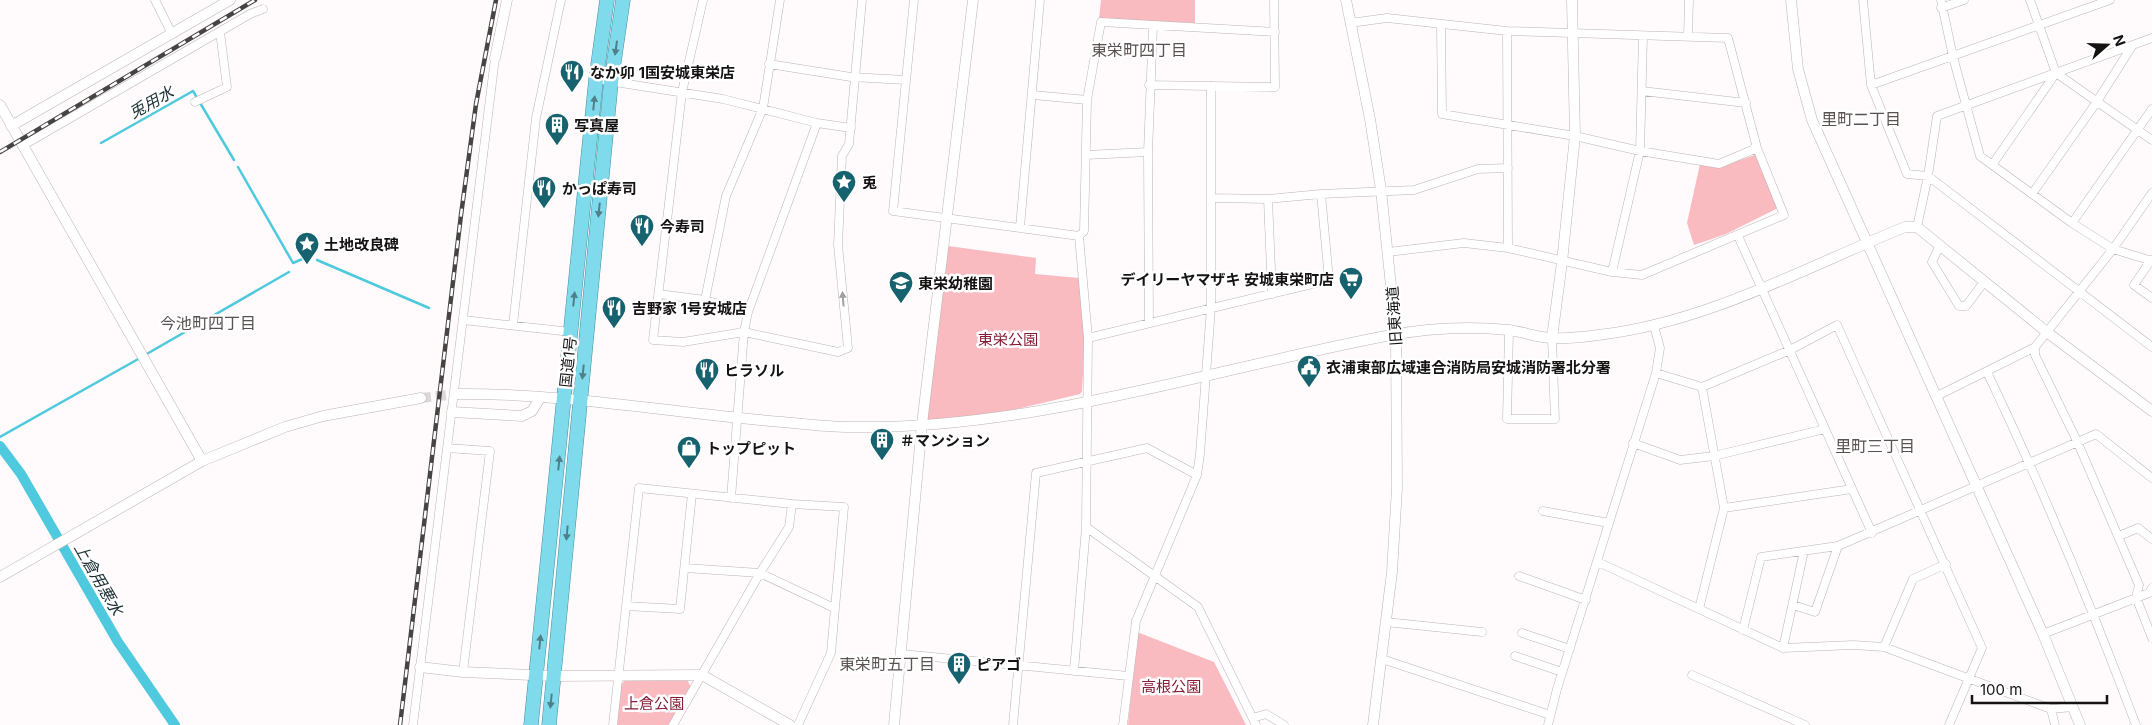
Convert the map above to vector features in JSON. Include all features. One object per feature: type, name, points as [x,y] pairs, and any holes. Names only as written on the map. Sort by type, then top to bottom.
[{"type":"highway","name":"国道1号","points":[[531,725],[596,78],[607,0]]},
{"type":"highway","name":"国道1号","points":[[548,725],[611,82],[623,0]]},
{"type":"street","points":[[155,0],[172,34]]},
{"type":"street","points":[[11,126],[230,0]]},
{"type":"street","points":[[413,725],[495,58],[508,0]]},
{"type":"street","points":[[513,325],[536,118],[561,0]]},
{"type":"street","points":[[703,0],[682,92],[653,340],[683,342],[744,332],[838,352],[848,348],[838,245],[842,156],[849,144],[862,0]]},
{"type":"street","points":[[705,300],[726,196],[763,108],[780,0]]},
{"type":"street","points":[[914,0],[893,211],[1079,236],[1084,232],[1087,100],[1101,22],[1275,32]]},
{"type":"street","points":[[894,725],[922,424],[973,0]]},
{"type":"street","points":[[1020,227],[1040,0]]},
{"type":"street","points":[[1150,85],[1275,87],[1274,0]]},
{"type":"street","name":"旧東海道","points":[[1346,0],[1370,119],[1381,190],[1396,334],[1397,488],[1392,572],[1373,725]]},
{"type":"street","points":[[1509,330],[1507,419],[1555,419],[1552,338],[1575,136],[1572,0]]},
{"type":"street","points":[[1688,36],[1690,0]]},
{"type":"street","points":[[1791,0],[1798,69],[1812,120],[2043,634],[2080,725]]},
{"type":"street","points":[[1862,0],[1871,85],[1907,174],[1928,176],[2080,294],[2152,347]]},
{"type":"street","points":[[1964,0],[1941,4],[1965,104],[1980,156],[2072,223],[2114,249],[2151,261],[2134,285],[2152,298]]},
{"type":"street","points":[[2030,0],[2056,73],[2096,103],[2152,140]]},
{"type":"street","points":[[1871,85],[2110,0]]},
{"type":"street","points":[[22,146],[262,9]]},
{"type":"street","points":[[1350,24],[1386,18],[1507,31],[1728,38],[1757,148],[1784,215],[1642,276],[1562,262],[1508,248],[1464,243],[1388,252]]},
{"type":"street","points":[[1149,323],[1148,152],[1153,24]]},
{"type":"street","points":[[1440,25],[1442,114],[1575,136],[1640,151],[1719,164],[1757,148]]},
{"type":"street","points":[[1507,31],[1508,248]]},
{"type":"street","points":[[195,102],[226,87],[220,32]]},
{"type":"street","points":[[1612,272],[1640,151],[1642,36]]},
{"type":"street","points":[[1916,227],[1928,176],[1937,116],[1965,104],[2152,38]]},
{"type":"street","points":[[2032,194],[2096,103],[2132,46]]},
{"type":"street","points":[[769,64],[856,76],[906,80]]},
{"type":"street","points":[[1992,165],[2056,73]]},
{"type":"street","points":[[596,78],[611,82],[682,92],[763,108],[817,123],[851,128]]},
{"type":"street","points":[[1123,725],[1136,621],[1196,475],[1211,308],[1211,86]]},
{"type":"street","points":[[1642,91],[1746,103]]},
{"type":"street","points":[[1033,95],[1087,100]]},
{"type":"street","points":[[0,105],[202,461]]},
{"type":"street","points":[[2072,223],[2152,109]]},
{"type":"street","points":[[731,498],[744,332],[748,312],[817,123]]},
{"type":"street","points":[[1086,154],[1148,152]]},
{"type":"street","points":[[1211,198],[1268,200],[1321,194],[1414,190],[1478,169],[1508,168]]},
{"type":"street","points":[[1937,396],[2036,347],[2114,249],[2152,193]]},
{"type":"street","points":[[1088,338],[1329,280],[1321,194]]},
{"type":"street","points":[[1268,200],[1272,294]]},
{"type":"street","points":[[456,394],[489,394],[540,398],[848,427],[922,424],[1007,415],[1086,403],[1206,377],[1290,355],[1396,334],[1454,328],[1509,330],[1552,338],[1594,336],[1654,326],[1708,309],[1905,226],[1916,227],[2048,333],[2152,411]]},
{"type":"street","points":[[1074,671],[1086,527],[1087,460],[1088,338],[1079,236]]},
{"type":"street","points":[[1738,236],[1872,533]]},
{"type":"street","points":[[1939,247],[1932,262],[1959,306],[1966,306],[1984,282]]},
{"type":"street","points":[[659,294],[705,300],[748,312]]},
{"type":"street","points":[[463,320],[571,332]]},
{"type":"street","points":[[1548,725],[1562,672],[1656,373],[1660,348],[1654,326]]},
{"type":"street","points":[[1656,373],[1702,387],[1790,350],[1837,326],[1946,564],[1982,648],[1970,680],[1949,725]]},
{"type":"street","points":[[2036,347],[2036,354],[2078,441],[2139,585],[2136,597],[2152,638]]},
{"type":"street","points":[[1987,372],[2031,463],[2094,613],[2136,725]]},
{"type":"street","points":[[1699,609],[1724,508],[1702,387]]},
{"type":"street","points":[[0,577],[202,461],[285,427],[323,416],[421,398]]},
{"type":"street","points":[[452,412],[522,416],[532,411],[540,398]]},
{"type":"street","points":[[1633,443],[1680,460],[1714,456],[1825,429]]},
{"type":"street","points":[[1743,630],[1761,556],[1838,546],[1921,512],[2096,434],[2152,478]]},
{"type":"street","points":[[447,448],[490,451],[463,672]]},
{"type":"street","points":[[1013,725],[1036,472],[1147,448],[1196,475]]},
{"type":"street","points":[[613,725],[639,488],[792,504],[844,506],[830,653],[798,725]]},
{"type":"street","points":[[1724,508],[1852,490]]},
{"type":"street","points":[[626,606],[680,609],[692,494]]},
{"type":"street","points":[[673,725],[760,573],[789,527],[792,504]]},
{"type":"street","points":[[1543,511],[1609,523]]},
{"type":"street","points":[[1086,527],[1198,606],[1255,722],[1266,714],[1284,725]]},
{"type":"street","points":[[2119,536],[2138,528],[2152,539]]},
{"type":"street","points":[[1793,605],[1814,612],[1838,546]]},
{"type":"street","points":[[1783,648],[1804,551]]},
{"type":"street","points":[[1598,562],[1783,648],[1853,645],[1884,647],[2051,709],[2073,707]]},
{"type":"street","points":[[1884,647],[1913,579],[1946,564]]},
{"type":"street","points":[[685,568],[760,573],[834,608]]},
{"type":"street","points":[[1519,576],[1586,600]]},
{"type":"street","points":[[2043,634],[2151,592]]},
{"type":"street","points":[[1386,622],[1482,632]]},
{"type":"street","points":[[1522,634],[1570,650]]},
{"type":"street","points":[[902,654],[1128,676]]},
{"type":"street","points":[[1515,656],[1562,672]]},
{"type":"street","points":[[1382,659],[1550,715]]},
{"type":"street","points":[[420,667],[463,672],[536,676],[702,676],[790,725]]},
{"type":"street","points":[[1692,675],[1805,725]]},
{"type":"street","points":[[2051,709],[2055,725]]},
{"type":"green space","points":[[1101,0],[1195,0],[1195,23],[1099,19]]},
{"type":"green space","points":[[1758,154],[1778,208],[1726,234],[1694,245],[1687,223],[1700,164],[1719,167]]},
{"type":"green space","name":"東栄公園","points":[[948,246],[1036,258],[1035,274],[1079,278],[1085,337],[1082,391],[1080,394],[1005,412],[927,421]]},
{"type":"green space","name":"高根公園","points":[[1137,632],[1214,662],[1246,725],[1128,725]]},
{"type":"green space","name":"上倉公園","points":[[625,680],[687,680],[691,687],[668,725],[617,725],[621,685]]},
{"type":"waterway","name":"兎用水","points":[[101,143],[193,91],[234,160]]},
{"type":"waterway","name":"兎用水","points":[[238,167],[293,263],[307,257]]},
{"type":"waterway","name":"兎用水","points":[[317,260],[429,308]]},
{"type":"waterway","points":[[145,355],[289,272]]},
{"type":"waterway","points":[[0,437],[140,358]]},
{"type":"waterway","name":"上倉用悪水","points":[[0,446],[21,474],[118,642],[175,725]]},
{"type":"tunnel","points":[[421,398],[456,394]]},
{"type":"railway","points":[[0,152],[255,0]]},
{"type":"railway","points":[[400,725],[461,215],[476,104],[496,0]]},
{"type":"place","name":"なか卯 1国安城東栄店","points":[[572,93]]},
{"type":"place","name":"写真屋","points":[[557,146]]},
{"type":"place","name":"兎","points":[[844,203]]},
{"type":"place","name":"かっぱ寿司","points":[[544,209]]},
{"type":"place","name":"今寿司","points":[[642,247]]},
{"type":"place","name":"土地改良碑","points":[[307,265]]},
{"type":"place","name":"デイリーヤマザキ 安城東栄町店","points":[[1351,300]]},
{"type":"place","name":"東栄幼稚園","points":[[901,304]]},
{"type":"place","name":"吉野家 1号安城店","points":[[614,329]]},
{"type":"place","name":"衣浦東部広域連合消防局安城消防署北分署","points":[[1309,388]]},
{"type":"place","name":"ヒラソル","points":[[707,391]]},
{"type":"place","name":"＃マンション","points":[[882,461]]},
{"type":"place","name":"トップピット","points":[[689,469]]},
{"type":"place","name":"ピアゴ","points":[[959,685]]},
{"type":"district","name":"東栄町四丁目","points":[[1139,50]]},
{"type":"district","name":"里町二丁目","points":[[1861,119]]},
{"type":"district","name":"今池町四丁目","points":[[208,323]]},
{"type":"district","name":"里町三丁目","points":[[1875,446]]},
{"type":"district","name":"東栄町五丁目","points":[[887,664]]}]
